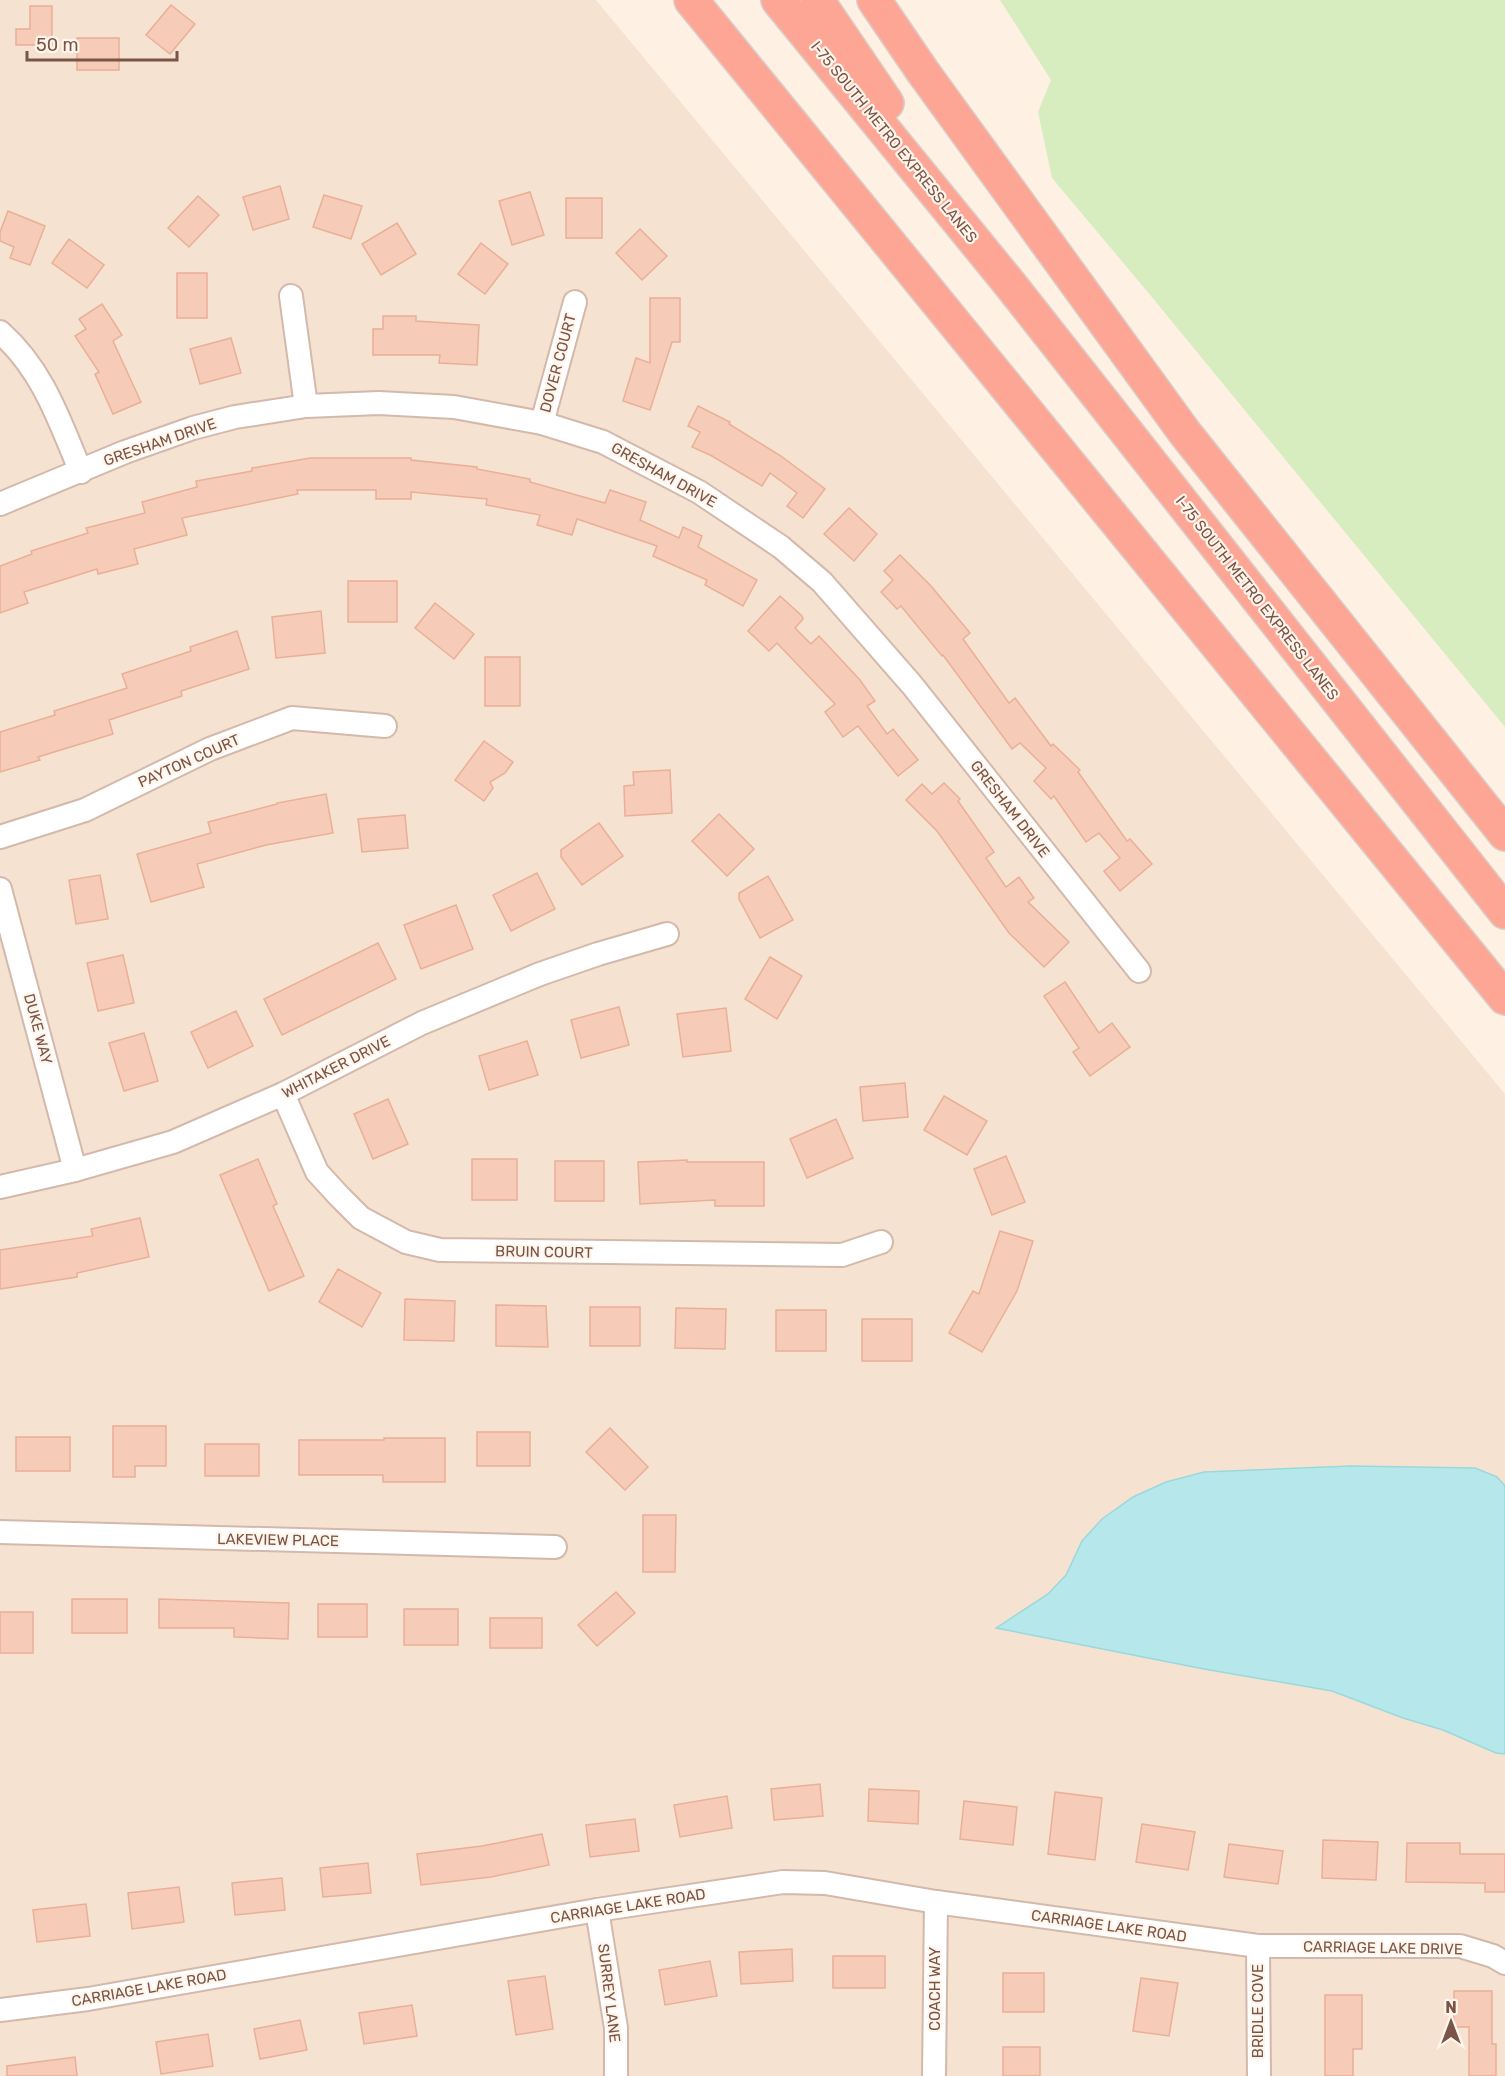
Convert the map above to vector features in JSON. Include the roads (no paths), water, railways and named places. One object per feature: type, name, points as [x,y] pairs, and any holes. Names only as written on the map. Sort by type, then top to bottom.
[{"type":"highway","points":[[691,0],[1505,998]]},
{"type":"highway","name":"I-75 SOUTH METRO EXPRESS LANES","points":[[778,0],[1009,284],[1505,912]]},
{"type":"highway","name":"I-75 SOUTH METRO EXPRESS LANES","points":[[817,0],[1009,284]]},
{"type":"highway","points":[[874,0],[922,72],[1185,433],[1505,834]]},
{"type":"street","points":[[291,296],[306,406]]},
{"type":"street","name":"DOVER COURT","points":[[542,423],[574,302]]},
{"type":"street","points":[[0,332],[22,355],[43,384],[81,472]]},
{"type":"street","name":"GRESHAM DRIVE","points":[[0,504],[125,452],[193,428],[235,417],[306,406],[379,403],[454,407],[542,423],[603,442],[699,492],[781,547],[822,582],[912,685],[1139,971]]},
{"type":"street","name":"PAYTON COURT","points":[[0,837],[85,810],[210,749],[292,718],[385,726]]},
{"type":"street","name":"DUKE WAY","points":[[0,889],[75,1170]]},
{"type":"street","name":"WHITAKER DRIVE","points":[[0,1187],[75,1170],[173,1142],[283,1094],[422,1023],[529,979],[598,954],[667,934]]},
{"type":"street","name":"BRUIN COURT","points":[[283,1094],[317,1172],[361,1218],[406,1242],[440,1250],[842,1255],[881,1242]]},
{"type":"street","name":"LAKEVIEW PLACE","points":[[0,1532],[555,1547]]},
{"type":"street","name":"CARRIAGE LAKE ROAD","points":[[0,2010],[100,1997],[597,1910],[783,1882],[825,1884],[936,1902],[1258,1946]]},
{"type":"street","name":"COACH WAY","points":[[934,2076],[936,1902]]},
{"type":"street","name":"SURREY LANE","points":[[597,1910],[616,2028],[616,2076]]},
{"type":"street","name":"CARRIAGE LAKE DRIVE","points":[[1258,1946],[1460,1946],[1493,1956],[1505,1963]]},
{"type":"street","name":"BRIDLE COVE","points":[[1258,1946],[1258,2076]]},
{"type":"water","points":[[1351,1466],[1475,1468],[1497,1477],[1505,1486],[1505,1754],[1496,1753],[1443,1730],[1403,1718],[1332,1691],[1204,1669],[996,1628],[1048,1594],[1066,1575],[1082,1541],[1102,1519],[1133,1497],[1166,1482],[1204,1472]]}]
